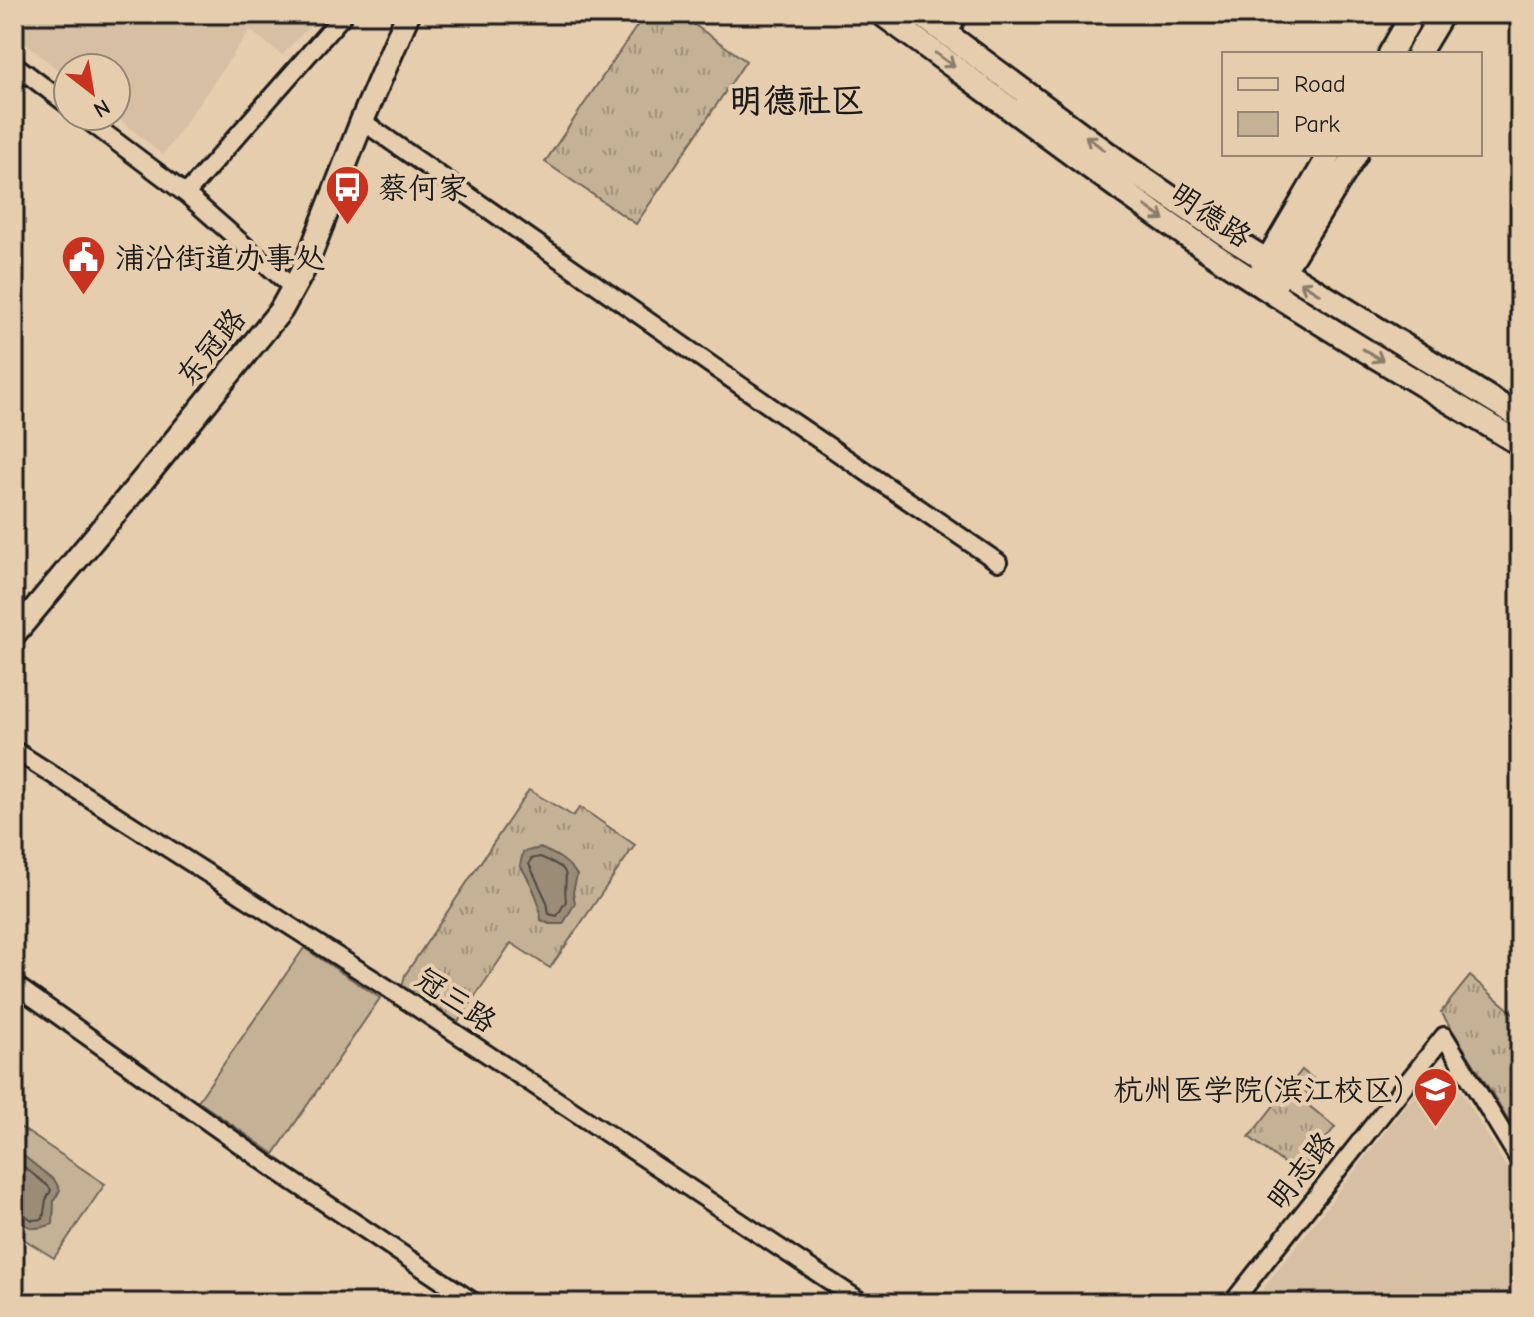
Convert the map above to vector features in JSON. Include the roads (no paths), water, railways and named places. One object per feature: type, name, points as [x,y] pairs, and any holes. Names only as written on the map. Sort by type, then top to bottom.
[{"type":"street","points":[[186,194],[344,14]]},
{"type":"street","name":"东冠路","points":[[14,634],[281,310],[306,265],[408,14]]},
{"type":"street","name":"明德路","points":[[882,14],[1170,224],[1520,417]]},
{"type":"street","name":"明德路","points":[[920,14],[1269,276],[1520,444]]},
{"type":"street","points":[[949,35],[958,14]]},
{"type":"street","points":[[1391,52],[1413,14]]},
{"type":"street","points":[[1419,52],[1442,14]]},
{"type":"street","points":[[14,64],[52,93]]},
{"type":"street","points":[[362,121],[998,562]]},
{"type":"street","points":[[103,132],[186,194],[293,288]]},
{"type":"street","points":[[1269,276],[1329,156]]},
{"type":"street","points":[[1269,276],[1355,156]]},
{"type":"street","name":"冠三路","points":[[14,750],[392,991],[863,1303]]},
{"type":"street","points":[[14,984],[276,1170],[475,1303]]},
{"type":"street","name":"明志路","points":[[1232,1303],[1444,1036],[1520,1161]]},
{"type":"water","points":[[540,848],[561,858],[577,875],[573,892],[575,903],[563,924],[549,924],[541,920],[534,891],[520,865],[523,852]]},
{"type":"water","points":[[14,1151],[55,1181],[60,1190],[54,1201],[53,1224],[32,1228],[14,1217]]},
{"type":"place","name":"蔡何家","points":[[347,227]]},
{"type":"place","name":"浦沿街道办事处","points":[[84,297]]},
{"type":"place","name":"杭州医学院(滨江校区)","points":[[1435,1129]]},
{"type":"district","name":"明德社区","points":[[797,100]]}]
